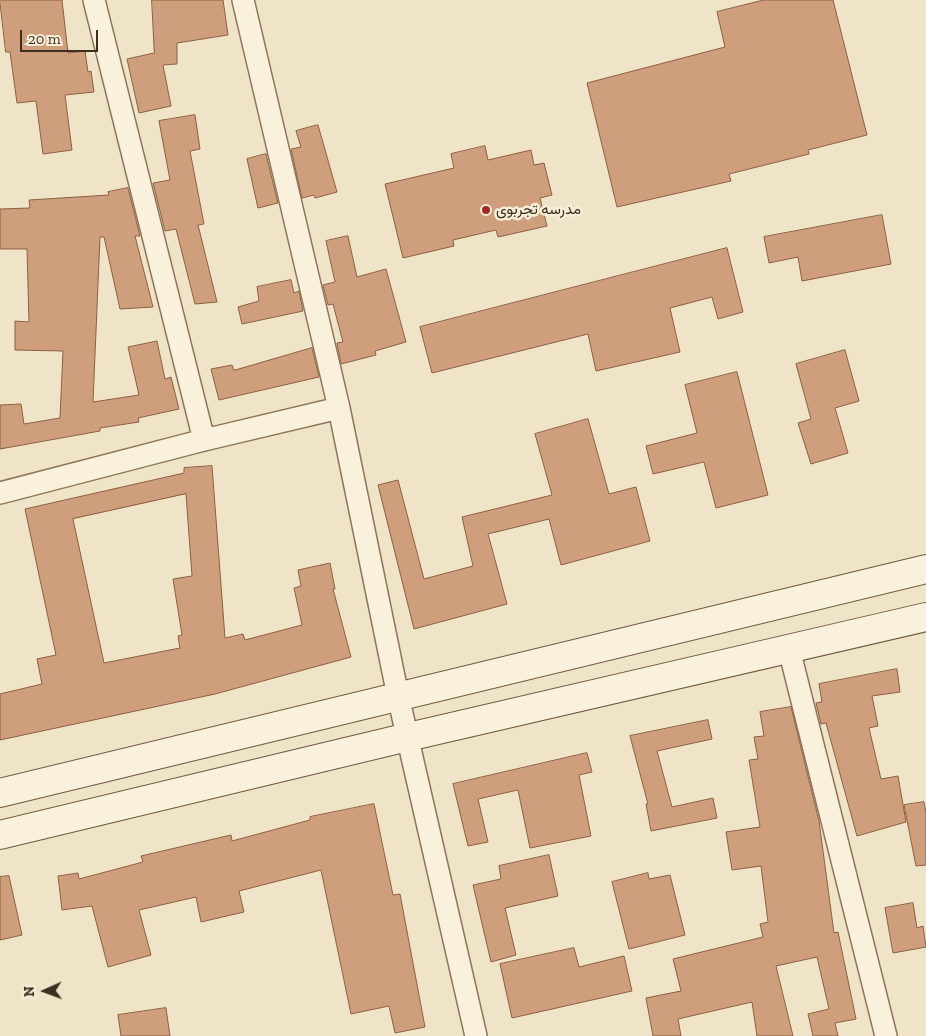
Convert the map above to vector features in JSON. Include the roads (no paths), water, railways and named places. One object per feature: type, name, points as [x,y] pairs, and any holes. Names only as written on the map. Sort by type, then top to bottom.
[{"type":"main road","points":[[0,793],[926,569]]},
{"type":"main road","points":[[0,835],[408,737],[926,617]]},
{"type":"street","points":[[94,0],[204,440]]},
{"type":"street","points":[[243,0],[339,408],[398,696],[476,1036]]},
{"type":"street","points":[[0,493],[204,440],[339,408]]},
{"type":"street","points":[[789,649],[886,1036]]},
{"type":"place","name":"مدرسه تجربوى","points":[[486,210]]}]
